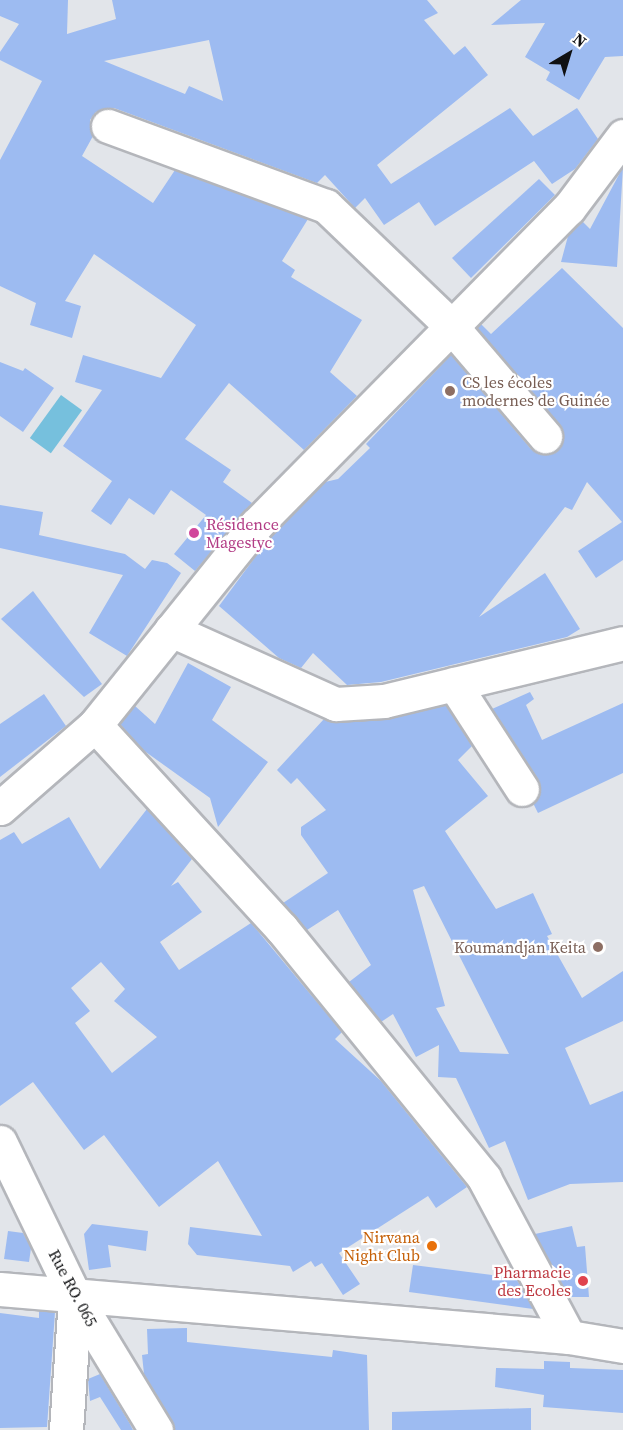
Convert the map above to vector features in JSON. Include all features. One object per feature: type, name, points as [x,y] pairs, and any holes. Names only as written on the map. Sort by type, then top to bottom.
[{"type":"street","points":[[108,126],[326,206],[451,326],[545,436]]},
{"type":"street","points":[[0,808],[94,725],[256,525],[569,208],[623,136]]},
{"type":"street","points":[[171,630],[336,704],[384,701],[623,643]]},
{"type":"street","points":[[454,684],[522,789]]},
{"type":"street","points":[[94,725],[282,929],[484,1178],[569,1337]]},
{"type":"street","name":"Rue RO. 065","points":[[0,1142],[75,1297],[156,1430]]},
{"type":"street","points":[[0,1288],[75,1297],[569,1337],[623,1346]]},
{"type":"street","points":[[66,1430],[75,1297]]},
{"type":"water","points":[[61,395],[82,410],[51,453],[30,438]]},
{"type":"building","points":[[0,0],[68,0],[67,34],[116,19],[112,0],[427,0],[438,13],[424,20],[454,55],[465,46],[488,75],[377,165],[391,184],[510,108],[533,136],[577,108],[598,139],[575,169],[552,184],[534,161],[435,226],[419,202],[384,225],[365,198],[355,208],[325,175],[317,183],[114,108],[96,112],[90,120],[93,136],[82,156],[153,203],[175,170],[308,219],[282,261],[295,270],[291,277],[362,320],[330,372],[357,396],[304,450],[229,383],[185,439],[231,470],[223,482],[252,503],[195,571],[174,554],[206,515],[171,490],[154,515],[129,498],[111,525],[91,511],[112,481],[63,446],[102,390],[75,382],[83,355],[161,378],[196,325],[94,254],[65,301],[81,306],[72,338],[30,325],[36,303],[0,286],[0,160],[42,81],[0,60],[0,52],[19,24],[0,16]],"holes":[[[209,40],[223,101],[189,86],[185,94],[104,61]]]},
{"type":"building","points":[[521,0],[623,0],[623,56],[605,57],[579,100],[546,80],[550,72],[525,57],[545,23],[491,25]]},
{"type":"building","points":[[623,167],[617,267],[561,262],[568,236],[582,221],[590,229]]},
{"type":"building","points":[[539,179],[555,195],[471,278],[452,258]]},
{"type":"building","points":[[562,268],[623,328],[623,560],[596,578],[578,551],[622,522],[587,482],[572,510],[565,507],[479,617],[545,573],[580,629],[567,637],[381,682],[347,685],[313,653],[301,668],[279,658],[219,606],[270,537],[325,482],[338,479],[370,448],[366,444],[451,355],[531,449],[548,454],[558,450],[563,433],[559,424],[477,328],[481,324],[491,334]]},
{"type":"building","points":[[0,362],[23,371],[25,368],[54,388],[23,432],[0,416]]},
{"type":"building","points":[[0,505],[43,512],[39,535],[125,554],[145,569],[152,560],[167,563],[181,573],[127,656],[89,633],[123,575],[0,548]]},
{"type":"building","points":[[33,591],[102,684],[84,697],[1,619]]},
{"type":"building","points":[[188,663],[231,687],[212,720],[268,762],[218,827],[210,798],[143,750],[120,724],[135,706],[155,724]]},
{"type":"building","points":[[530,692],[534,699],[526,705],[542,740],[623,703],[623,773],[538,813],[533,803],[541,789],[538,779],[492,709]]},
{"type":"building","points":[[44,694],[66,726],[0,777],[0,724]]},
{"type":"building","points":[[446,705],[472,746],[458,760],[488,796],[445,831],[496,909],[533,893],[552,934],[547,936],[582,998],[623,971],[623,1021],[565,1048],[590,1105],[623,1091],[623,1182],[570,1184],[528,1200],[505,1141],[489,1148],[456,1078],[438,1077],[439,1045],[416,1057],[393,1014],[381,1022],[349,982],[371,965],[338,910],[307,930],[283,903],[328,873],[301,835],[301,827],[326,810],[297,778],[291,784],[277,770],[324,719],[385,720]],"holes":[[[424,886],[509,1054],[460,1052],[436,1008],[445,1006],[413,890]]]},
{"type":"building","points":[[147,809],[192,859],[171,886],[178,882],[202,912],[160,942],[179,970],[251,923],[342,1032],[335,1039],[381,1081],[467,1187],[436,1208],[428,1196],[339,1253],[360,1284],[343,1295],[322,1263],[315,1267],[311,1261],[293,1272],[290,1266],[197,1255],[188,1244],[190,1227],[262,1236],[218,1161],[159,1207],[104,1135],[84,1150],[33,1082],[0,1106],[0,840],[14,832],[22,844],[69,817],[100,869]],"holes":[[[101,962],[125,989],[114,1001],[157,1037],[112,1073],[75,1023],[90,1011],[71,988]]]},
{"type":"building","points":[[92,1224],[148,1231],[146,1251],[108,1245],[111,1267],[89,1270],[84,1234]]},
{"type":"building","points":[[572,1226],[577,1247],[585,1246],[589,1297],[569,1297],[535,1234]]},
{"type":"building","points":[[8,1231],[23,1233],[31,1248],[29,1262],[4,1259]]},
{"type":"building","points":[[413,1265],[516,1278],[533,1309],[409,1292]]},
{"type":"building","points":[[39,1311],[55,1312],[47,1427],[0,1428],[0,1313],[39,1318]]},
{"type":"building","points":[[187,1328],[187,1342],[332,1357],[333,1350],[367,1355],[369,1430],[175,1430],[144,1374],[142,1355],[148,1354],[147,1329]]},
{"type":"building","points":[[544,1361],[570,1362],[570,1368],[623,1370],[623,1413],[543,1407],[544,1395],[495,1387],[496,1368],[544,1369]]},
{"type":"building","points":[[100,1374],[133,1430],[121,1430],[100,1397],[90,1401],[88,1379]]},
{"type":"building","points":[[531,1408],[531,1430],[392,1430],[392,1412]]},
{"type":"place","name":"CS les écoles modernes de Guinée","points":[[450,391]]},
{"type":"place","name":"Résidence Magestyc","points":[[194,533]]},
{"type":"place","name":"Koumandjan Keita","points":[[598,947]]},
{"type":"place","name":"Nirvana Night Club","points":[[432,1246]]},
{"type":"place","name":"Pharmacie des Ecoles","points":[[583,1281]]}]
